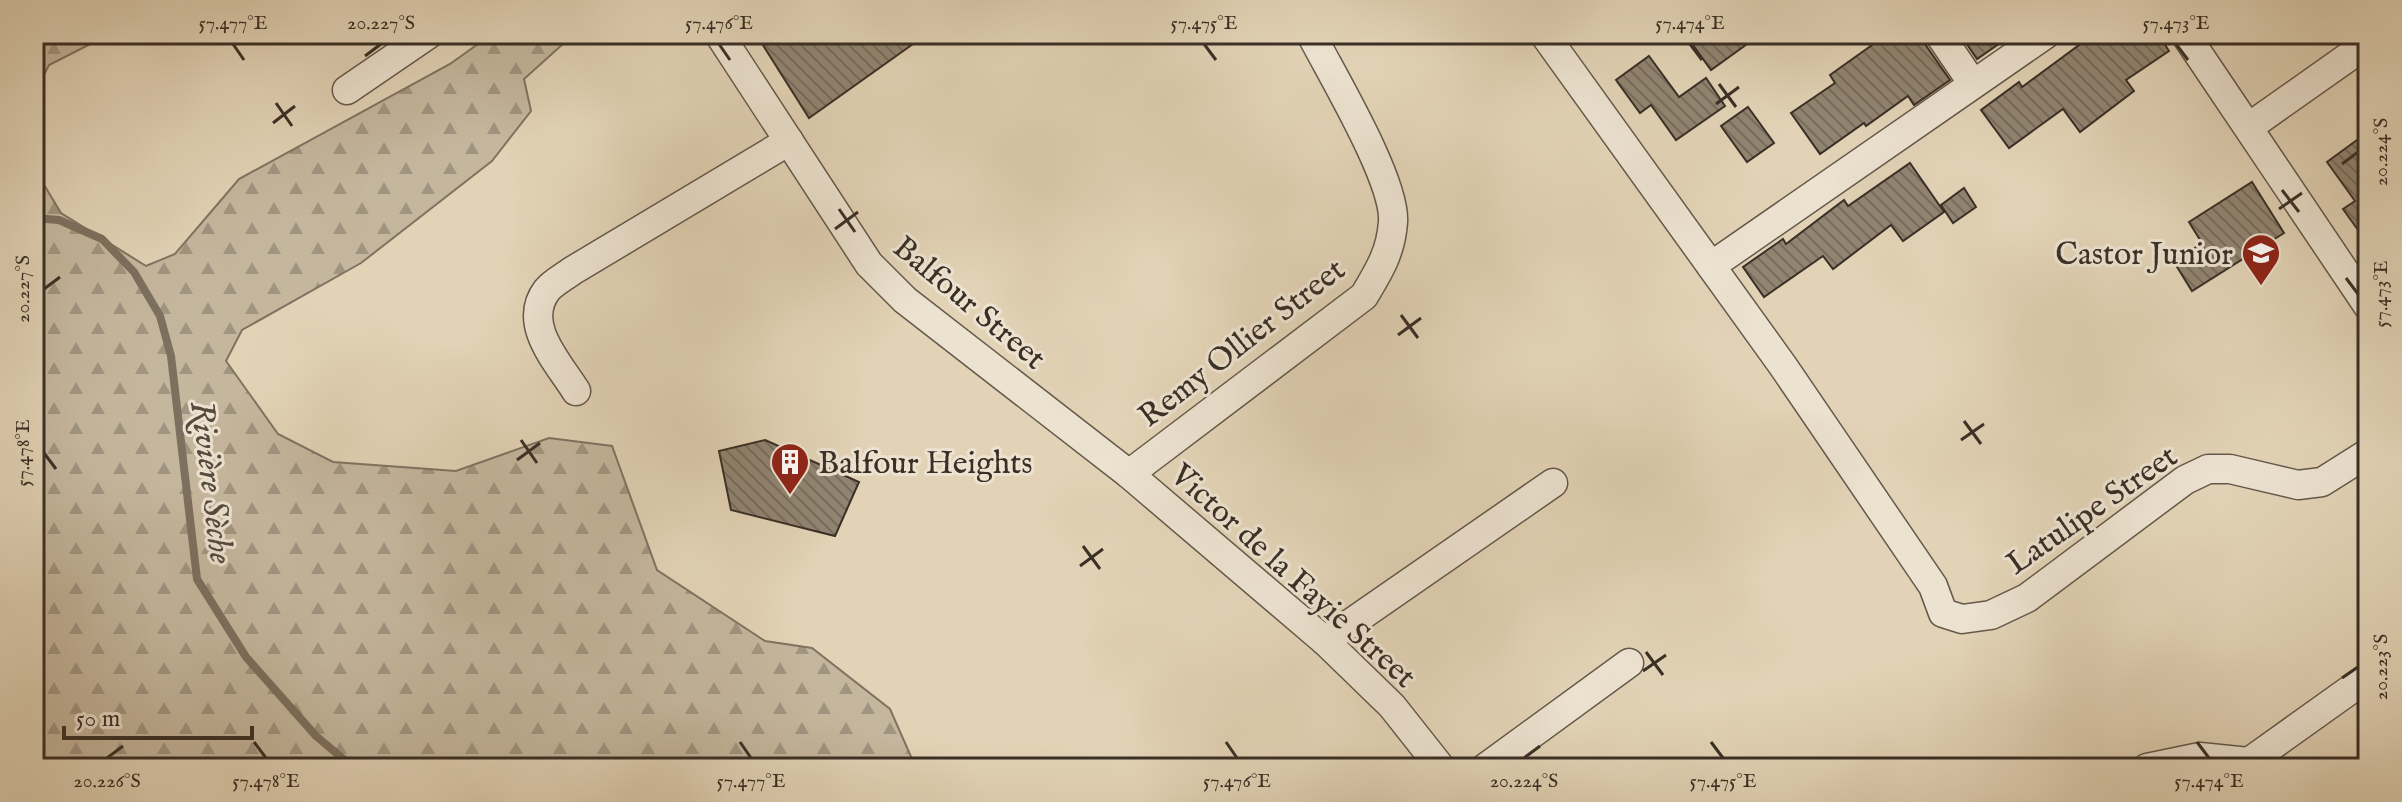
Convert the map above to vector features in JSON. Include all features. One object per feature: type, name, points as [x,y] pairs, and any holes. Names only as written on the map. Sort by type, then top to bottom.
[{"type":"street","points":[[347,90],[429,34]]},
{"type":"street","name":"Balfour Street","points":[[719,34],[869,264],[905,300],[1129,474]]},
{"type":"street","name":"Remy Ollier Street","points":[[1129,474],[1364,296],[1386,260],[1393,219],[1385,179],[1311,34]]},
{"type":"street","points":[[1544,34],[1711,266],[2046,34]]},
{"type":"street","points":[[1939,34],[1973,84]]},
{"type":"street","points":[[2185,34],[2368,306]]},
{"type":"street","points":[[2249,127],[2368,43]]},
{"type":"street","points":[[576,391],[541,334],[536,312],[548,290],[572,271],[789,141]]},
{"type":"street","name":"Latulipe Street","points":[[1711,266],[1933,586],[1943,613],[1962,619],[1991,615],[2027,598],[2185,480],[2208,469],[2230,469],[2298,485],[2322,482],[2368,453]]},
{"type":"street","name":"Victor de la Fayie Street","points":[[1129,474],[1325,641],[1392,706],[1441,768]]},
{"type":"street","points":[[1325,641],[1553,483]]},
{"type":"street","points":[[1485,768],[1629,663]]},
{"type":"street","points":[[2147,768],[2200,757],[2249,766],[2368,677]]},
{"type":"green space","points":[[34,34],[110,34],[49,65],[34,94]]},
{"type":"green space","points":[[492,34],[574,34],[524,79],[531,111],[492,161],[361,263],[242,330],[226,361],[278,434],[333,462],[456,471],[549,438],[612,446],[657,570],[765,641],[812,648],[890,709],[916,768],[34,768],[34,168],[61,213],[146,266],[175,254],[239,179],[450,64]]},
{"type":"building","points":[[756,34],[927,34],[809,118]]},
{"type":"building","points":[[1685,34],[1761,34],[1711,70]]},
{"type":"building","points":[[1864,34],[1922,34],[1925,44],[1950,80],[1914,105],[1908,96],[1820,154],[1791,113],[1835,83],[1830,75],[1872,45]]},
{"type":"building","points":[[1960,34],[2013,34],[1977,59]]},
{"type":"building","points":[[2094,34],[2158,34],[2169,51],[2126,80],[2134,91],[2080,132],[2063,109],[2009,148],[1981,110],[2019,82],[2022,87]]},
{"type":"building","points":[[1649,56],[1679,97],[1706,78],[1725,106],[1676,140],[1651,105],[1640,113],[1616,80]]},
{"type":"building","points":[[1748,107],[1774,143],[1747,162],[1721,126]]},
{"type":"building","points":[[2368,132],[2368,244],[2343,209],[2355,201],[2327,162]]},
{"type":"building","points":[[1910,163],[1944,212],[1903,241],[1891,225],[1833,269],[1823,256],[1764,297],[1743,267],[1783,239],[1786,244],[1844,200],[1848,206]]},
{"type":"building","points":[[2252,182],[2284,233],[2192,291],[2174,262],[2202,243],[2189,222]]},
{"type":"building","points":[[1964,188],[1976,207],[1953,223],[1941,205]]},
{"type":"building","name":"Balfour Heights","points":[[765,440],[859,482],[835,536],[731,510],[719,451]]},
{"type":"waterway","name":"Rivière Sèche","points":[[34,218],[59,220],[102,239],[134,272],[160,316],[171,356],[197,579],[246,657],[316,736],[354,768]]},
{"type":"place","name":"Castor Junior","points":[[2261,287]]},
{"type":"place","name":"Balfour Heights","points":[[790,496]]}]
